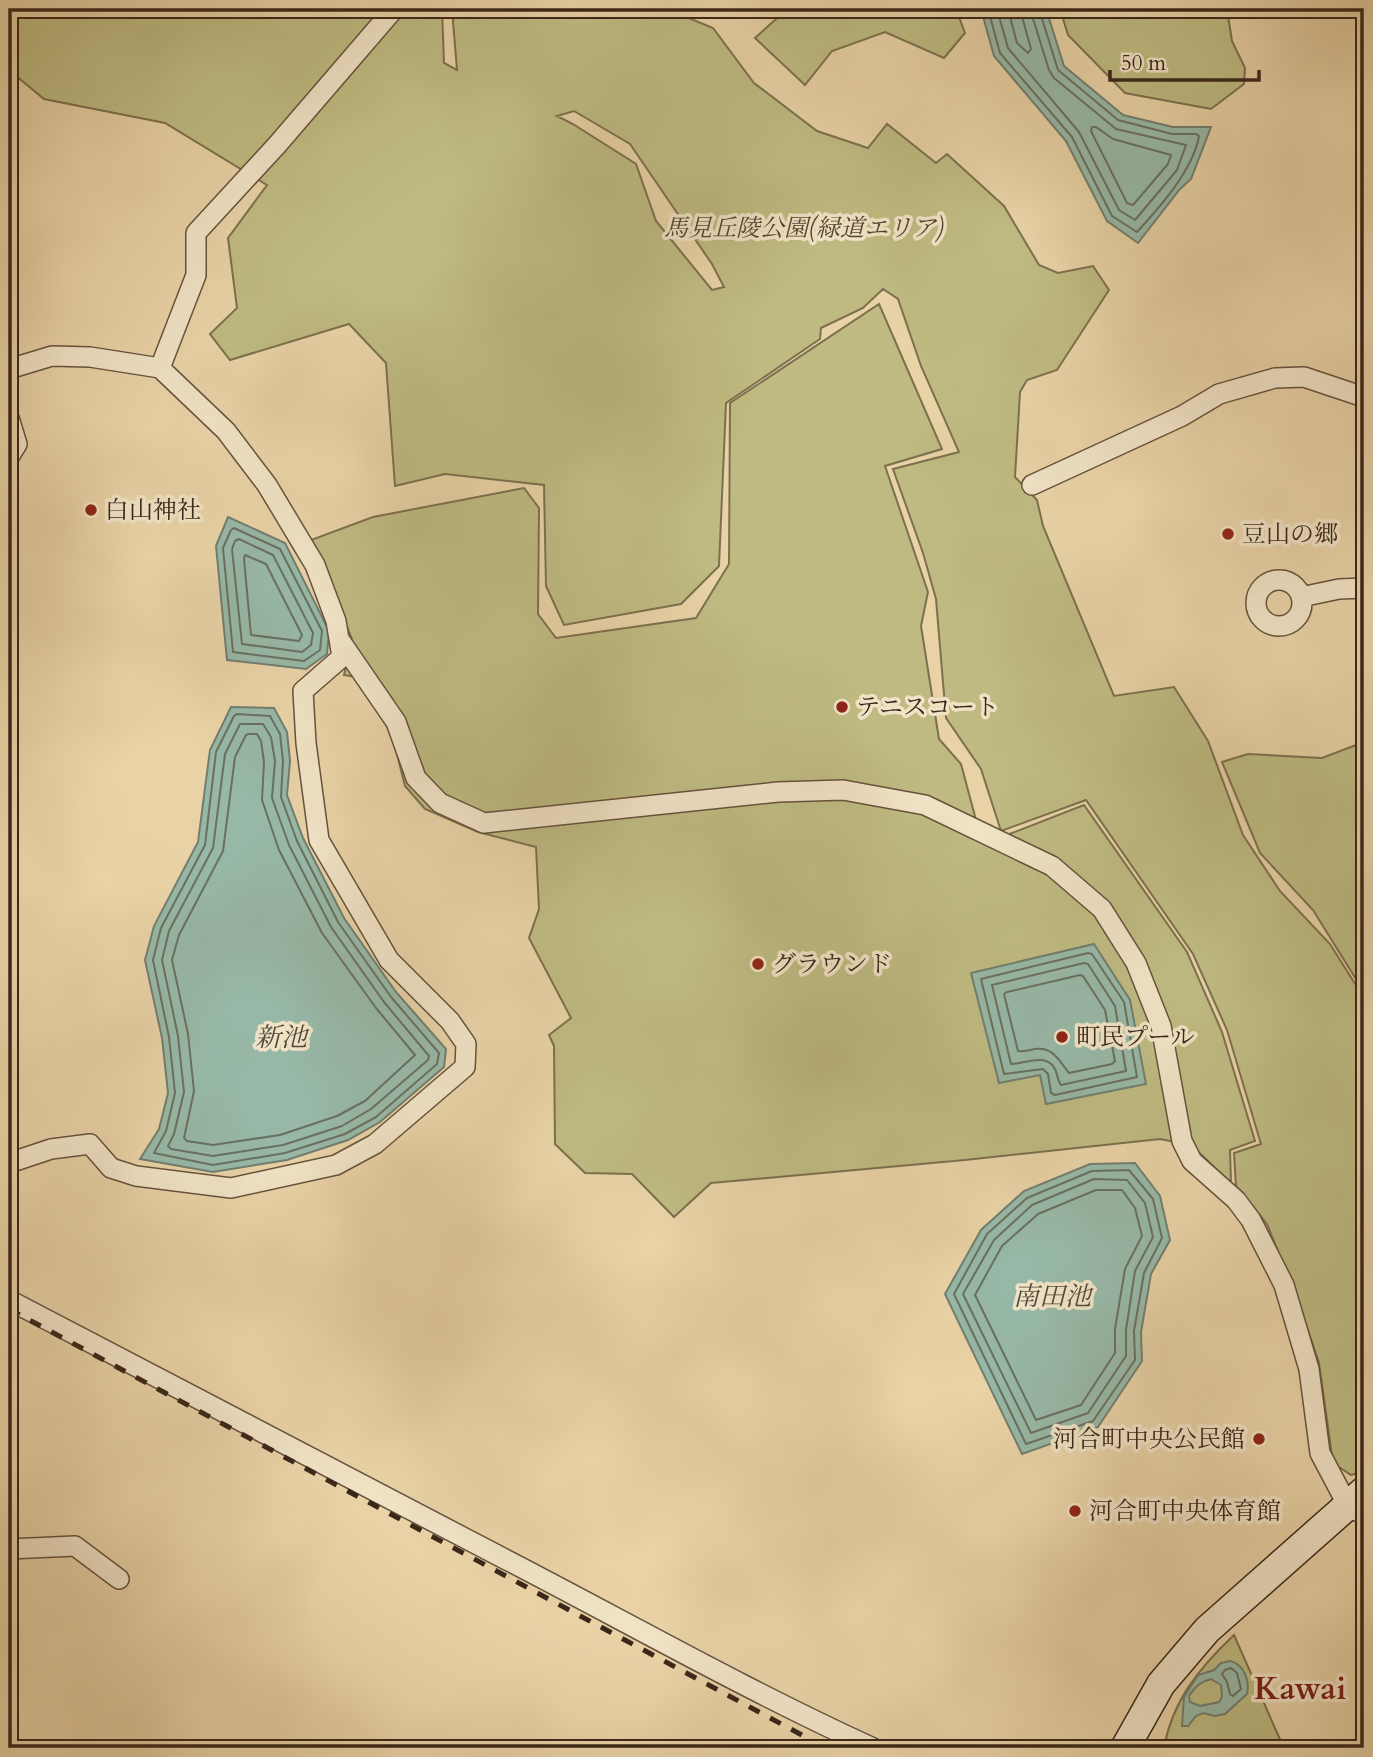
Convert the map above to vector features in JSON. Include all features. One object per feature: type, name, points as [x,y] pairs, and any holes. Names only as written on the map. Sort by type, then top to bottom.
[{"type":"main road","points":[[1125,1748],[1161,1684],[1207,1630],[1359,1504]]},
{"type":"street","points":[[160,368],[195,275],[196,233],[394,9]]},
{"type":"street","points":[[9,369],[52,356],[90,357],[160,368],[226,431],[267,485],[315,565],[336,621],[342,657],[303,691],[306,743],[319,840],[389,960],[450,1021],[466,1044],[465,1067],[375,1144],[336,1165],[231,1188],[136,1177],[111,1168],[90,1144],[51,1149],[9,1163]]},
{"type":"street","points":[[1032,485],[1182,416],[1219,394],[1275,377],[1304,376],[1364,397]]},
{"type":"street","points":[[9,418],[17,444],[9,457]]},
{"type":"street","points":[[1301,597],[1339,589],[1364,588]]},
{"type":"street","points":[[339,639],[396,722],[416,778],[440,803],[484,822],[778,792],[842,790],[925,805],[1052,866],[1102,909],[1136,963],[1161,1026],[1182,1141],[1192,1161],[1236,1200],[1251,1220],[1284,1285],[1309,1369],[1320,1453],[1359,1504]]},
{"type":"street","points":[[9,1300],[711,1669],[873,1748]]},
{"type":"street","points":[[9,1549],[75,1546],[119,1579]]},
{"type":"green space","name":"馬見丘陵公園(緑道エリア)","points":[[9,9],[442,9],[444,63],[457,70],[452,9],[667,9],[713,28],[754,83],[817,131],[868,148],[887,124],[936,163],[947,154],[1004,206],[1039,265],[1058,273],[1093,266],[1109,290],[1057,370],[1027,380],[1020,392],[1015,477],[1037,500],[1043,526],[1114,696],[1174,687],[1208,741],[1243,835],[1280,891],[1330,944],[1364,998],[1364,1133],[1358,1156],[1364,1165],[1364,1472],[1351,1475],[1333,1463],[1319,1363],[1298,1301],[1267,1224],[1236,1186],[1234,1153],[1261,1144],[1227,1030],[1193,954],[1086,800],[1001,831],[981,769],[946,718],[936,599],[923,553],[893,469],[959,452],[921,366],[898,299],[883,289],[863,308],[821,328],[820,339],[726,403],[719,566],[681,604],[564,625],[546,586],[544,485],[445,474],[395,486],[386,363],[349,324],[230,360],[210,334],[237,308],[228,238],[267,185],[165,123],[44,99],[9,70]],"holes":[[[574,111],[630,144],[712,264],[724,287],[712,290],[656,221],[636,164],[557,116]]]},
{"type":"green space","points":[[787,9],[956,9],[965,33],[944,58],[885,32],[832,51],[805,85],[755,38]]},
{"type":"green space","points":[[1060,9],[1227,9],[1232,41],[1245,68],[1244,84],[1211,109],[1125,93],[1068,35]]},
{"type":"green space","points":[[879,304],[942,449],[885,466],[928,592],[921,626],[939,739],[961,764],[976,820],[1007,835],[1084,805],[1187,952],[1222,1032],[1255,1141],[1230,1150],[1231,1183],[1191,1145],[1160,1139],[711,1183],[674,1217],[632,1174],[585,1173],[555,1144],[554,1046],[549,1035],[571,1018],[529,938],[539,909],[536,847],[478,832],[425,809],[405,786],[392,734],[355,677],[344,675],[352,639],[311,540],[373,517],[524,488],[539,508],[538,614],[556,638],[696,618],[729,564],[730,403]]},
{"type":"green space","points":[[1364,742],[1364,992],[1313,910],[1260,853],[1222,762],[1248,754],[1322,758]]},
{"type":"green space","points":[[1234,1635],[1282,1744],[1270,1748],[1164,1748],[1174,1715],[1189,1686]]},
{"type":"water","points":[[981,9],[1037,9],[1047,12],[1064,66],[1123,115],[1173,127],[1211,127],[1191,179],[1138,243],[1107,221],[1066,141],[994,56]]},
{"type":"water","points":[[228,517],[285,543],[329,631],[327,654],[306,669],[227,660],[216,546]]},
{"type":"water","name":"新池","points":[[231,707],[274,708],[287,732],[290,761],[287,795],[303,838],[344,918],[396,992],[446,1049],[444,1067],[380,1122],[348,1140],[287,1160],[213,1172],[140,1159],[159,1129],[168,1093],[162,1038],[145,960],[154,926],[198,842],[210,750]]},
{"type":"water","name":"町民プール","points":[[1094,944],[1130,1000],[1146,1084],[1046,1104],[1040,1075],[999,1083],[971,973]]},
{"type":"water","name":"南田池","points":[[1135,1163],[1160,1196],[1170,1240],[1151,1274],[1141,1332],[1142,1361],[1098,1427],[1022,1454],[945,1294],[981,1230],[1024,1191],[1090,1164]]},
{"type":"water","points":[[1230,1661],[1242,1669],[1247,1679],[1247,1694],[1225,1714],[1215,1716],[1203,1713],[1196,1716],[1188,1726],[1182,1726],[1184,1697],[1198,1675],[1214,1670],[1221,1663]],"holes":[[[1211,1679],[1221,1685],[1222,1697],[1219,1702],[1200,1706],[1190,1702],[1189,1696],[1204,1682]]]},
{"type":"railway","points":[[9,1309],[826,1748]]},
{"type":"place","name":"白山神社","points":[[91,510]]},
{"type":"place","name":"豆山の郷","points":[[1228,534]]},
{"type":"place","name":"テニスコート","points":[[842,707]]},
{"type":"place","name":"グラウンド","points":[[758,964]]},
{"type":"place","name":"町民プール","points":[[1062,1037]]},
{"type":"place","name":"河合町中央公民館","points":[[1259,1439]]},
{"type":"place","name":"河合町中央体育館","points":[[1075,1511]]},
{"type":"district","name":"Kawai","points":[[1300,1688]]}]
